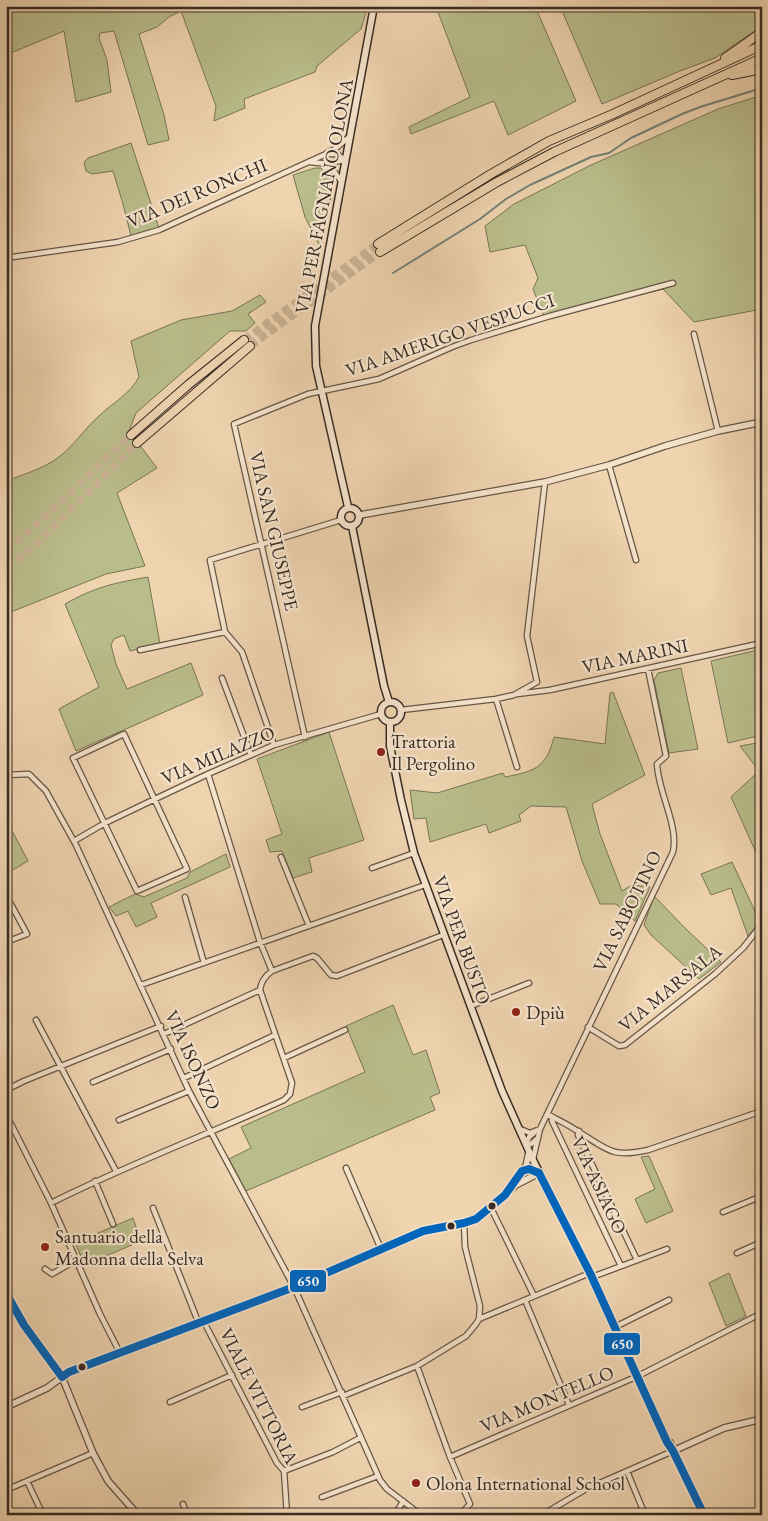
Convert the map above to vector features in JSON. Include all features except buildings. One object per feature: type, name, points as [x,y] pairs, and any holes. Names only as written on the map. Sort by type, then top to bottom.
[{"type":"highway","points":[[710,68],[762,32]]},
{"type":"highway","points":[[762,45],[613,114],[549,141],[490,174],[379,248],[554,152],[762,58]]},
{"type":"highway","points":[[718,78],[762,69]]},
{"type":"highway","points":[[131,435],[188,385],[244,340]]},
{"type":"highway","points":[[137,443],[250,346]]},
{"type":"main road","name":"VIA PER FAGNANO OLONA","points":[[323,392],[316,366],[315,326],[374,6]]},
{"type":"main road","points":[[323,392],[348,507]]},
{"type":"main road","points":[[348,507],[357,510],[360,515],[357,523],[352,526],[344,524],[341,520],[341,514],[348,507]]},
{"type":"main road","points":[[352,526],[384,686],[389,702]]},
{"type":"main road","points":[[389,702],[397,704],[401,710],[399,718],[390,722],[384,720],[381,714],[383,705],[389,702]]},
{"type":"main road","name":"VIA PER BUSTO","points":[[390,722],[390,746],[414,853],[502,1091],[533,1160],[591,1275],[667,1442],[672,1448],[704,1515]]},
{"type":"street","name":"VIA DEI RONCHI","points":[[6,258],[118,242],[159,230],[326,154],[350,136]]},
{"type":"street","points":[[326,154],[337,154],[345,160]]},
{"type":"street","points":[[309,162],[327,163],[345,160]]},
{"type":"street","points":[[327,163],[341,181]]},
{"type":"street","name":"VIA AMERIGO VESPUCCI","points":[[323,392],[379,379],[452,347],[550,316],[673,283]]},
{"type":"street","points":[[694,334],[718,431]]},
{"type":"street","name":"VIA SAN GIUSEPPE","points":[[305,736],[234,424],[308,394],[323,392]]},
{"type":"street","points":[[360,515],[544,482],[609,465],[718,431],[762,422]]},
{"type":"street","points":[[609,465],[636,560]]},
{"type":"street","points":[[401,710],[496,699],[514,695],[537,682],[528,636],[544,482]]},
{"type":"street","points":[[274,745],[242,652],[225,632],[210,560],[341,520]]},
{"type":"street","points":[[140,650],[225,632]]},
{"type":"street","name":"VIA MARINI","points":[[514,695],[550,690],[762,643]]},
{"type":"street","name":"VIA SABOTINO","points":[[528,1148],[529,1137],[538,1130],[547,1114],[673,852],[673,832],[657,775],[657,764],[666,756],[648,669]]},
{"type":"street","points":[[222,678],[251,755]]},
{"type":"street","points":[[496,699],[517,767]]},
{"type":"street","name":"VIA MILAZZO","points":[[74,841],[155,799],[274,745],[381,714]]},
{"type":"street","points":[[124,734],[155,799],[187,868],[137,892],[73,758],[124,734]]},
{"type":"street","name":"VIA ISONZO","points":[[6,775],[29,774],[46,791],[74,841],[189,1090],[294,1287],[378,1476],[387,1489],[404,1500],[421,1515]]},
{"type":"street","points":[[208,774],[260,942],[272,971]]},
{"type":"street","points":[[372,868],[414,853]]},
{"type":"street","points":[[280,857],[309,926]]},
{"type":"street","points":[[141,985],[426,885]]},
{"type":"street","points":[[6,895],[27,934],[6,942]]},
{"type":"street","points":[[185,897],[204,963]]},
{"type":"street","name":"VIA MARSALA","points":[[588,1027],[620,1046],[625,1044],[715,974],[743,948],[762,924]]},
{"type":"street","points":[[51,1204],[116,1171],[284,1100],[290,1094],[292,1083],[260,990],[260,983],[272,971],[313,956],[318,958],[331,975],[337,976],[443,935]]},
{"type":"street","points":[[471,1006],[529,983]]},
{"type":"street","points":[[164,1034],[260,990]]},
{"type":"street","points":[[36,1020],[116,1171]]},
{"type":"street","points":[[6,1090],[161,1026]]},
{"type":"street","points":[[284,1058],[345,1030]]},
{"type":"street","points":[[184,1078],[275,1034]]},
{"type":"street","points":[[93,1082],[172,1050]]},
{"type":"street","points":[[119,1120],[189,1090]]},
{"type":"street","points":[[547,1114],[617,1154],[638,1152],[673,1142],[762,1111]]},
{"type":"street","points":[[6,1114],[51,1204],[100,1314],[120,1353]]},
{"type":"street","name":"VIA ASIAGO","points":[[552,1117],[552,1121],[621,1266]]},
{"type":"street","points":[[519,1128],[525,1132],[538,1130]]},
{"type":"street","name":"VIA SABOTINO","points":[[533,1160],[538,1130]]},
{"type":"street","points":[[578,1131],[578,1135],[637,1260]]},
{"type":"street","points":[[505,1195],[526,1166],[528,1148],[538,1137]]},
{"type":"street","points":[[346,1168],[381,1249]]},
{"type":"street","points":[[522,1171],[529,1168],[539,1172]]},
{"type":"street","points":[[6,1406],[47,1388],[69,1372],[294,1287],[430,1228],[464,1223],[476,1219],[527,1178],[539,1172]]},
{"type":"street","points":[[94,1181],[113,1224]]},
{"type":"street","points":[[724,1212],[762,1196]]},
{"type":"street","name":"VIALE VITTORIA","points":[[153,1208],[202,1323],[232,1375],[277,1463],[284,1471],[287,1515]]},
{"type":"street","points":[[491,1208],[534,1296]]},
{"type":"street","points":[[302,1407],[343,1394],[417,1366],[471,1332],[479,1319],[478,1295],[465,1247],[464,1223]]},
{"type":"street","points":[[737,1253],[762,1242]]},
{"type":"street","points":[[479,1319],[534,1296],[667,1249]]},
{"type":"street","points":[[45,1269],[52,1274],[76,1260]]},
{"type":"street","points":[[6,1294],[24,1324],[62,1377],[108,1481],[138,1515]]},
{"type":"street","points":[[525,1300],[569,1405]]},
{"type":"street","points":[[615,1327],[669,1300]]},
{"type":"street","name":"VIA MONTELLO","points":[[450,1457],[638,1376],[762,1313]]},
{"type":"street","points":[[417,1366],[450,1457],[470,1504],[460,1515]]},
{"type":"street","points":[[170,1402],[232,1375]]},
{"type":"street","points":[[542,1515],[586,1490],[672,1448],[724,1428],[762,1419]]},
{"type":"street","points":[[284,1471],[322,1457],[360,1438]]},
{"type":"street","points":[[6,1490],[94,1453]]},
{"type":"street","points":[[627,1471],[645,1515]]},
{"type":"street","points":[[322,1497],[378,1476]]},
{"type":"street","points":[[27,1481],[43,1515]]},
{"type":"street","points":[[395,1515],[404,1500]]},
{"type":"street","points":[[183,1504],[187,1515]]},
{"type":"green space","points":[[6,6],[368,6],[361,29],[317,66],[315,72],[244,99],[245,108],[214,121],[216,106],[181,11],[169,17],[157,27],[139,34],[164,115],[169,140],[148,145],[114,31],[100,33],[99,38],[107,60],[111,92],[76,102],[64,31],[6,55]]},
{"type":"green space","points":[[450,6],[535,6],[576,101],[508,135],[494,101],[411,134],[409,127],[470,97],[438,12]]},
{"type":"green space","points":[[560,6],[762,6],[762,26],[715,58],[602,104]]},
{"type":"green space","points":[[762,95],[762,309],[694,322],[663,289],[545,319],[533,289],[538,278],[525,245],[490,252],[485,226],[514,204],[591,165],[718,109]]},
{"type":"green space","points":[[131,143],[159,228],[131,236],[113,171],[92,174],[86,171],[84,162],[88,158]]},
{"type":"green space","points":[[321,168],[334,181],[321,248],[305,217],[293,175]]},
{"type":"green space","points":[[260,295],[266,302],[248,314],[255,323],[246,331],[230,331],[136,413],[129,431],[157,468],[117,493],[145,566],[106,574],[6,614],[6,481],[37,469],[59,457],[95,419],[131,388],[139,377],[131,341],[181,320],[232,311]]},
{"type":"green space","points":[[148,577],[160,644],[130,651],[124,635],[114,639],[111,645],[116,664],[127,689],[191,663],[203,695],[76,751],[59,709],[99,687],[65,604],[105,586]]},
{"type":"green space","points":[[762,649],[762,735],[728,743],[711,661]]},
{"type":"green space","points":[[681,668],[698,749],[669,753],[654,680],[658,673]]},
{"type":"green space","points":[[613,692],[645,775],[592,804],[600,834],[622,891],[632,885],[650,887],[635,921],[616,904],[600,904],[582,861],[566,807],[531,806],[519,815],[521,821],[489,833],[486,824],[430,842],[426,818],[414,819],[410,790],[437,793],[503,773],[505,777],[524,773],[543,762],[554,737],[605,744],[610,693]]},
{"type":"green space","points":[[329,732],[364,840],[309,858],[312,872],[293,878],[282,851],[270,852],[266,840],[282,834],[257,759]]},
{"type":"green space","points":[[762,742],[762,866],[731,797],[759,771],[740,746]]},
{"type":"green space","points":[[6,819],[28,861],[6,874]]},
{"type":"green space","points":[[226,854],[230,867],[151,903],[157,917],[136,927],[128,911],[116,916],[109,907],[135,894],[144,897],[187,878],[190,872]]},
{"type":"green space","points":[[732,862],[760,922],[748,936],[731,888],[711,895],[701,874]]},
{"type":"green space","points":[[654,896],[721,962],[699,979],[651,935],[644,925]]},
{"type":"green space","points":[[393,1005],[413,1055],[426,1050],[440,1093],[430,1097],[435,1110],[246,1191],[229,1159],[251,1148],[241,1127],[365,1072],[346,1026]]},
{"type":"green space","points":[[649,1156],[673,1211],[646,1223],[635,1199],[655,1189],[641,1157]]},
{"type":"green space","points":[[133,1218],[141,1241],[85,1265],[75,1243]]},
{"type":"green space","points":[[729,1273],[746,1316],[726,1326],[709,1283]]},
{"type":"waterway","points":[[393,273],[480,219],[506,199],[530,185],[591,157],[609,153],[631,138],[682,114],[762,88]]},
{"type":"tunnel","points":[[244,340],[378,244]]},
{"type":"tunnel","points":[[250,346],[380,252]]},
{"type":"tunnel","points":[[6,549],[26,534],[131,435]]},
{"type":"tunnel","points":[[6,567],[35,546],[137,443]]},
{"type":"transit line","name":"650","points":[[62,1377],[69,1372],[294,1287],[423,1231],[476,1219],[505,1195],[522,1171],[529,1169],[539,1173]]},
{"type":"transit line","name":"650","points":[[539,1173],[590,1273],[667,1442],[704,1515]]},
{"type":"transit line","name":"650","points":[[6,1293],[24,1325],[62,1377]]},
{"type":"place","name":"Trattoria Il Pergolino","points":[[381,752]]},
{"type":"place","name":"Dpiù","points":[[516,1012]]},
{"type":"place","name":"Santuario della Madonna della Selva","points":[[45,1247]]},
{"type":"place","name":"Olona International School","points":[[416,1483]]}]
